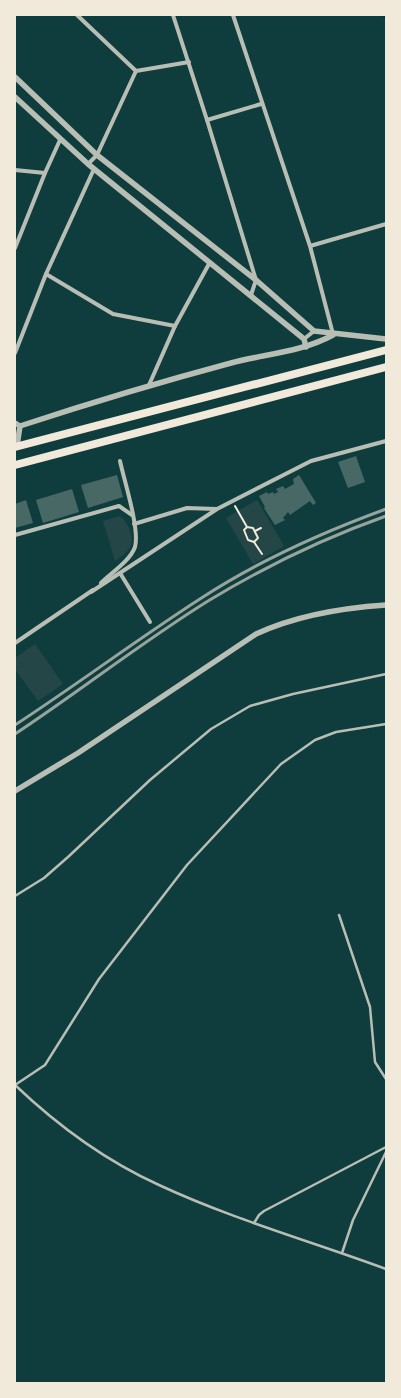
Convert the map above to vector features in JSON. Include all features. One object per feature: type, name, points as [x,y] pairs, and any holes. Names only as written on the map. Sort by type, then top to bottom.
[{"type":"highway","points":[[16,446],[386,350]]},
{"type":"highway","points":[[15,465],[386,367]]},
{"type":"street","points":[[77,15],[136,71]]},
{"type":"street","points":[[173,15],[208,120],[256,280],[251,295]]},
{"type":"street","points":[[233,15],[310,246],[334,334]]},
{"type":"street","points":[[136,71],[189,62]]},
{"type":"street","points":[[88,164],[96,156],[136,71]]},
{"type":"street","points":[[15,77],[96,156],[256,280],[314,331],[386,339]]},
{"type":"street","points":[[15,97],[60,140],[88,164],[304,339],[306,347]]},
{"type":"street","points":[[208,120],[262,104]]},
{"type":"street","points":[[15,248],[44,173],[60,140]]},
{"type":"street","points":[[15,353],[46,274],[94,169]]},
{"type":"street","points":[[15,170],[44,173]]},
{"type":"street","points":[[310,246],[386,224]]},
{"type":"street","points":[[149,385],[175,326],[210,262]]},
{"type":"street","points":[[46,274],[113,314],[175,326]]},
{"type":"street","points":[[304,339],[314,331]]},
{"type":"street","points":[[16,446],[18,425],[149,385],[242,360],[306,347],[334,334]]},
{"type":"street","points":[[15,643],[217,509],[311,461],[386,441]]},
{"type":"street","points":[[91,592],[125,561],[135,547],[134,524],[120,461]]},
{"type":"street","points":[[15,535],[119,506],[132,515]]},
{"type":"street","points":[[134,524],[187,508],[217,509]]},
{"type":"street","points":[[120,573],[150,622]]},
{"type":"street","points":[[15,791],[78,753],[256,634],[272,627],[321,612],[386,605]]},
{"type":"lane","points":[[15,896],[44,878],[150,780],[211,730],[243,710],[250,706],[294,694],[386,674]]},
{"type":"lane","points":[[386,724],[336,732],[315,740],[281,764],[187,865],[99,979],[45,1065],[15,1085],[39,1108],[100,1152],[158,1185],[254,1223],[386,1269]]},
{"type":"lane","points":[[339,915],[370,1007],[375,1062],[386,1079]]},
{"type":"lane","points":[[254,1223],[259,1215],[264,1211],[386,1147]]},
{"type":"lane","points":[[342,1253],[353,1220],[386,1152]]},
{"type":"path","points":[[232,501],[246,527],[244,530],[244,537],[254,542],[262,554]]},
{"type":"path","points":[[246,527],[253,528],[255,531],[258,538],[254,542]]},
{"type":"path","points":[[255,531],[261,528]]},
{"type":"shaded area","points":[[257,500],[284,546],[253,564],[226,518]]},
{"type":"shaded area","points":[[120,516],[131,532],[132,542],[125,554],[115,561],[103,521]]},
{"type":"shaded area","points":[[35,644],[63,684],[38,701],[15,669],[15,658]]},
{"type":"building","points":[[356,456],[365,482],[348,488],[338,462]]},
{"type":"building","points":[[117,475],[123,497],[88,508],[81,485]]},
{"type":"building","points":[[299,475],[316,503],[313,505],[310,501],[290,515],[288,512],[283,518],[285,520],[275,525],[264,508],[265,507],[259,496],[267,492],[268,494],[273,492],[274,494],[278,492],[276,489],[283,486],[285,489],[294,484],[293,479]]},
{"type":"building","points":[[72,489],[79,512],[43,523],[36,500]]},
{"type":"building","points":[[26,500],[33,523],[15,528],[15,504]]},
{"type":"railway","points":[[15,725],[203,597],[247,571],[315,537],[386,509]]},
{"type":"railway","points":[[15,734],[159,633],[229,588],[295,554],[386,516]]}]
